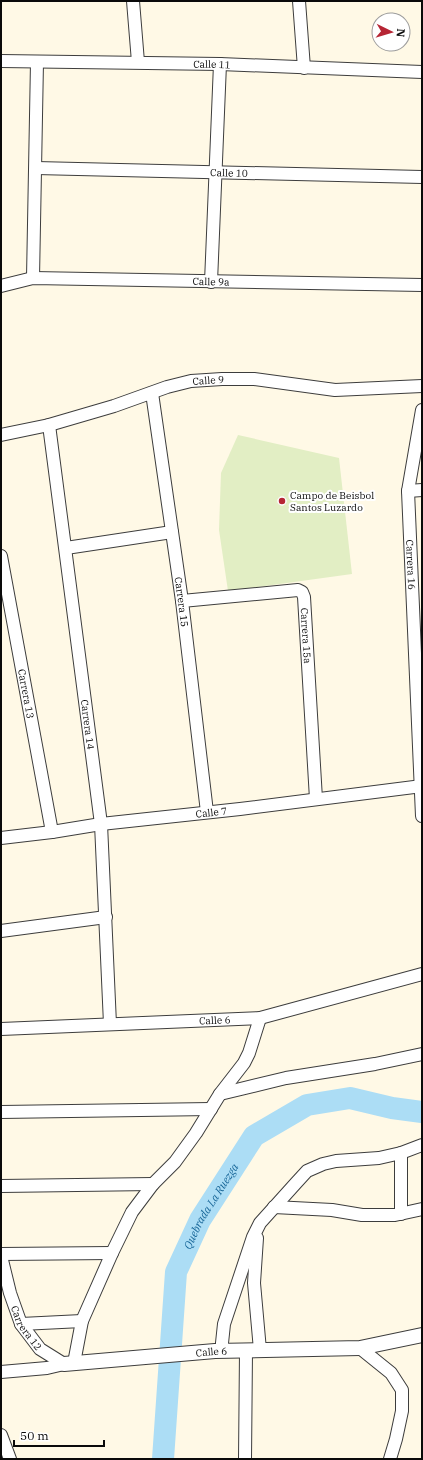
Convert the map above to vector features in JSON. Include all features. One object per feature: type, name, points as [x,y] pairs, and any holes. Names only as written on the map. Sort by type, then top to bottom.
[{"type":"street","points":[[134,1],[138,62]]},
{"type":"street","points":[[299,1],[304,68]]},
{"type":"street","name":"Calle 11","points":[[1,61],[220,64],[422,72]]},
{"type":"street","points":[[33,278],[36,168],[36,62]]},
{"type":"street","points":[[211,282],[220,64]]},
{"type":"street","name":"Calle 10","points":[[36,168],[422,177]]},
{"type":"street","name":"Calle 9a","points":[[1,286],[33,278],[422,285]]},
{"type":"street","name":"Calle 9","points":[[1,435],[48,425],[190,381],[254,379],[335,390],[422,386]]},
{"type":"street","name":"Carrera 15","points":[[152,393],[182,600],[207,812]]},
{"type":"street","name":"Carrera 16","points":[[422,410],[408,491],[422,816]]},
{"type":"street","name":"Carrera 14","points":[[48,425],[66,548],[101,824],[110,1024]]},
{"type":"street","points":[[408,491],[422,490]]},
{"type":"street","points":[[66,548],[172,532]]},
{"type":"street","name":"Carrera 13","points":[[1,556],[52,832]]},
{"type":"street","name":"Carrera 15a","points":[[182,600],[298,590],[302,592],[304,597],[316,799]]},
{"type":"street","name":"Calle 7","points":[[1,838],[101,824],[421,786]]},
{"type":"street","points":[[1,931],[106,917]]},
{"type":"street","name":"Calle 6","points":[[1,1029],[260,1018],[422,974]]},
{"type":"street","points":[[69,1364],[82,1321],[132,1212],[153,1184],[174,1162],[196,1133],[220,1094],[244,1063],[249,1053],[260,1018]]},
{"type":"street","points":[[220,1094],[286,1078],[375,1064],[422,1054]]},
{"type":"street","points":[[1,1112],[211,1109]]},
{"type":"street","points":[[219,1351],[222,1343],[224,1324],[248,1249],[260,1223],[301,1177],[315,1167],[336,1161],[364,1160],[400,1153],[422,1145]]},
{"type":"street","points":[[400,1153],[401,1214]]},
{"type":"street","points":[[1,1186],[153,1184]]},
{"type":"street","points":[[274,1207],[332,1210],[362,1215],[401,1214],[422,1209]]},
{"type":"street","points":[[245,1459],[253,1350],[256,1248],[260,1223]]},
{"type":"street","points":[[1,1255],[112,1253]]},
{"type":"street","name":"Carrera 12","points":[[1,1255],[10,1293],[21,1324],[40,1349],[69,1364]]},
{"type":"street","points":[[21,1324],[82,1321]]},
{"type":"street","name":"Calle 6","points":[[1,1372],[47,1368],[69,1364],[219,1351],[360,1348],[422,1335]]},
{"type":"street","points":[[360,1348],[392,1373],[402,1390],[402,1411],[390,1459]]},
{"type":"street","points":[[1,1435],[10,1459]]},
{"type":"green space","name":"Campo de Beisbol Santos Luzardo","points":[[238,435],[339,458],[352,574],[228,591],[219,530],[221,473]]},
{"type":"waterway","name":"Quebrada La Ruezga","points":[[163,1459],[176,1272],[200,1220],[254,1136],[307,1105],[350,1098],[392,1108],[422,1112]]},
{"type":"place","name":"Campo de Beisbol Santos Luzardo","points":[[282,501]]}]
